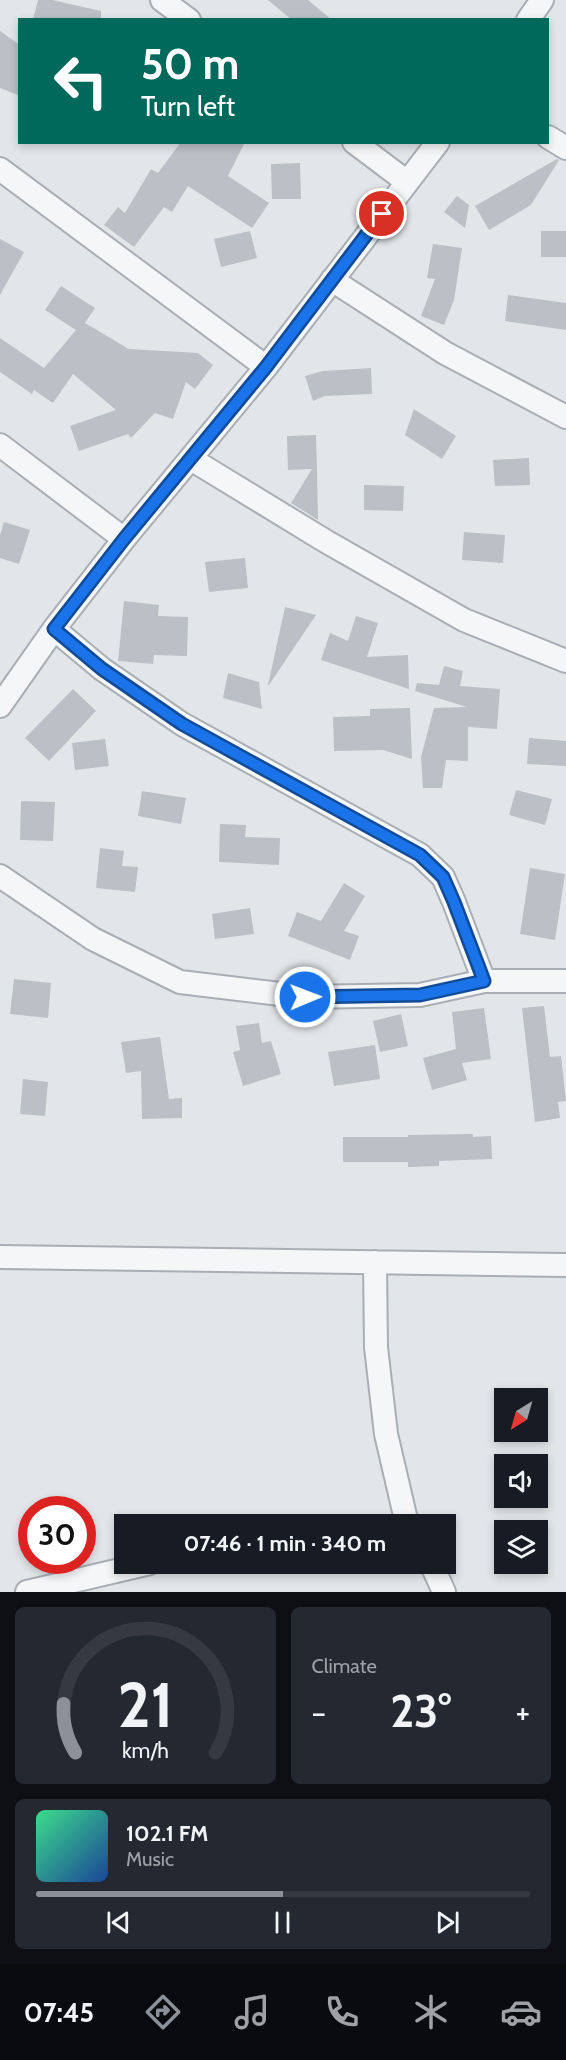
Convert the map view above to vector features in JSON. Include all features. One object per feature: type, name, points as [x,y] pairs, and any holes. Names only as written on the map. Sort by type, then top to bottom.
[{"type":"street","points":[[162,0],[186,18]]},
{"type":"street","points":[[529,18],[542,0]]},
{"type":"street","points":[[549,138],[566,148]]},
{"type":"street","points":[[357,144],[407,182]]},
{"type":"street","points":[[0,706],[54,629],[124,539],[266,367],[436,144]]},
{"type":"street","points":[[0,170],[266,367]]},
{"type":"street","points":[[332,280],[445,353],[566,417]]},
{"type":"street","points":[[0,445],[124,539]]},
{"type":"street","points":[[190,459],[327,542],[464,620],[566,661]]},
{"type":"street","points":[[54,629],[102,669],[182,724],[420,855],[443,877],[484,981]]},
{"type":"street","points":[[0,876],[93,939],[180,982],[305,997],[420,995],[484,981],[566,981]]},
{"type":"street","points":[[0,1257],[566,1265]]},
{"type":"street","points":[[375,1262],[377,1358],[386,1434],[405,1514]]},
{"type":"street","points":[[27,1592],[114,1571]]},
{"type":"street","points":[[436,1574],[444,1592]]},
{"type":"building","points":[[38,0],[52,0],[101,11],[101,18],[34,18]]},
{"type":"building","points":[[268,0],[308,0],[330,18],[290,18]]},
{"type":"building","points":[[0,31],[18,44],[18,95],[0,88]]},
{"type":"building","points":[[180,144],[244,144],[228,176],[269,203],[252,228],[188,186],[172,212],[164,207],[134,247],[104,225],[118,207],[125,213],[151,169],[158,173]]},
{"type":"building","points":[[557,159],[559,160],[531,205],[489,230],[475,206]]},
{"type":"building","points":[[300,163],[301,199],[272,199],[271,164]]},
{"type":"building","points":[[457,196],[469,205],[465,228],[444,212]]},
{"type":"building","points":[[250,231],[257,258],[221,267],[214,239]]},
{"type":"building","points":[[541,231],[566,231],[566,257],[541,257]]},
{"type":"building","points":[[0,239],[24,252],[0,295]]},
{"type":"building","points":[[433,244],[462,248],[454,300],[444,325],[421,316],[435,279],[427,278]]},
{"type":"building","points":[[61,286],[95,308],[85,323],[129,349],[198,353],[213,365],[195,389],[186,382],[173,419],[155,413],[131,438],[128,434],[79,451],[70,426],[116,410],[73,374],[53,403],[34,390],[32,394],[0,372],[0,338],[44,368],[76,330],[45,310]]},
{"type":"building","points":[[508,295],[566,303],[566,330],[505,321]]},
{"type":"building","points":[[371,368],[372,394],[325,396],[313,401],[305,376],[323,371]]},
{"type":"building","points":[[414,409],[456,436],[442,459],[405,435]]},
{"type":"building","points":[[316,435],[318,520],[291,503],[312,469],[288,470],[287,436]]},
{"type":"building","points":[[529,458],[530,485],[495,486],[493,460]]},
{"type":"building","points":[[364,485],[404,486],[403,511],[364,510]]},
{"type":"building","points":[[4,522],[30,530],[19,564],[0,558],[0,535]]},
{"type":"building","points":[[464,532],[505,535],[503,563],[462,560]]},
{"type":"building","points":[[245,558],[248,588],[209,592],[205,562]]},
{"type":"building","points":[[124,601],[159,605],[158,616],[188,617],[187,656],[154,655],[153,664],[118,661]]},
{"type":"building","points":[[285,607],[316,615],[268,685]]},
{"type":"building","points":[[356,616],[378,623],[367,657],[408,655],[409,689],[321,660],[330,633],[348,641]]},
{"type":"building","points":[[444,666],[463,671],[460,686],[500,689],[497,729],[468,727],[468,761],[446,760],[442,788],[423,788],[421,757],[434,708],[467,707],[415,691],[417,683],[439,685]]},
{"type":"building","points":[[228,673],[259,682],[262,709],[223,698]]},
{"type":"building","points":[[73,689],[96,711],[49,761],[25,738]]},
{"type":"building","points":[[410,708],[412,759],[383,750],[334,751],[333,717],[370,716],[370,709]]},
{"type":"building","points":[[529,738],[566,741],[566,766],[527,764]]},
{"type":"building","points":[[105,739],[109,766],[75,770],[72,743]]},
{"type":"building","points":[[516,790],[552,799],[545,825],[509,815]]},
{"type":"building","points":[[142,791],[186,798],[181,824],[138,816]]},
{"type":"building","points":[[21,801],[55,802],[53,841],[20,840]]},
{"type":"building","points":[[220,824],[246,825],[245,837],[280,838],[279,865],[219,862]]},
{"type":"building","points":[[100,848],[124,851],[122,866],[138,867],[135,892],[96,888]]},
{"type":"building","points":[[530,868],[565,874],[555,940],[520,934]]},
{"type":"building","points":[[344,883],[365,896],[344,931],[359,936],[350,960],[288,936],[297,912],[321,921]]},
{"type":"building","points":[[250,908],[254,934],[215,939],[212,914]]},
{"type":"building","points":[[14,979],[51,983],[48,1018],[10,1014]]},
{"type":"building","points":[[544,1006],[550,1057],[561,1056],[566,1101],[558,1102],[560,1118],[535,1122],[522,1008]]},
{"type":"building","points":[[484,1008],[491,1059],[462,1063],[467,1080],[432,1090],[423,1058],[456,1049],[452,1012]]},
{"type":"building","points":[[401,1014],[408,1046],[380,1052],[373,1021]]},
{"type":"building","points":[[259,1023],[262,1043],[271,1041],[281,1074],[243,1086],[233,1052],[240,1050],[236,1026]]},
{"type":"building","points":[[160,1037],[169,1099],[182,1098],[182,1118],[142,1119],[141,1071],[126,1073],[121,1042]]},
{"type":"building","points":[[375,1045],[380,1079],[334,1086],[328,1052]]},
{"type":"building","points":[[23,1079],[48,1082],[45,1116],[20,1114]]},
{"type":"building","points":[[473,1134],[473,1137],[491,1136],[492,1159],[439,1161],[439,1166],[408,1167],[408,1162],[343,1162],[343,1137]]},
{"type":"route","points":[[305,997],[420,995],[484,981],[443,877],[420,855],[182,724],[102,669],[54,629],[124,539],[266,367],[382,214]]}]
